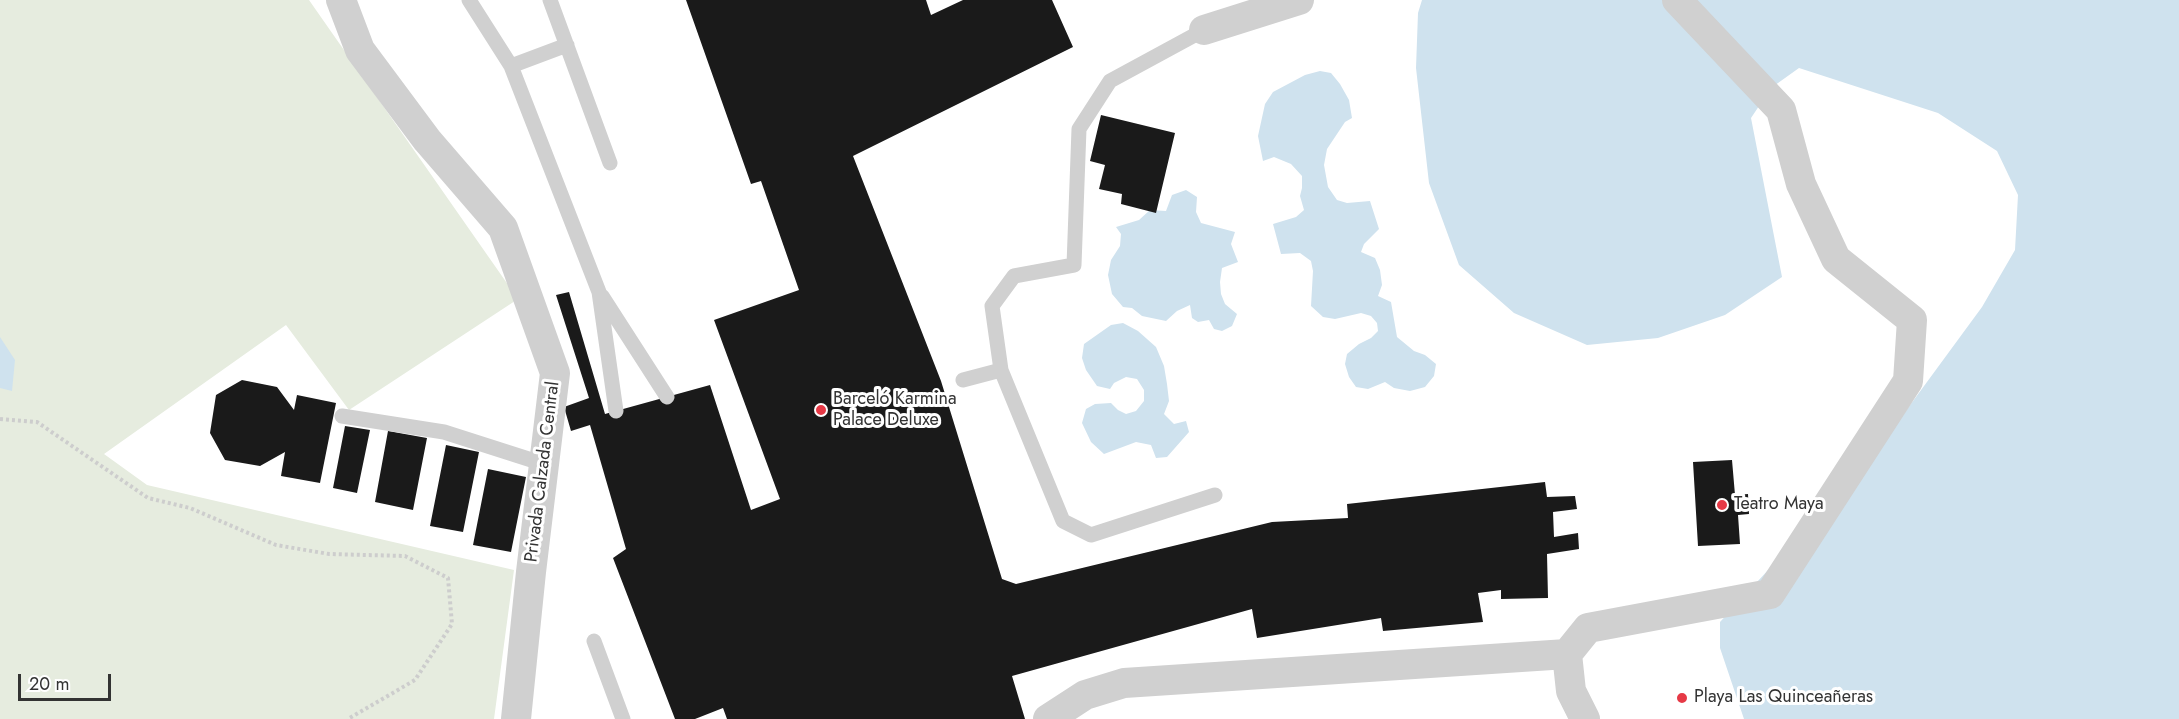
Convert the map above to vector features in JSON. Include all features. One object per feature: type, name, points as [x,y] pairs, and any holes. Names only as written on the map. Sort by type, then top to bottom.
[{"type":"street","name":"Privada Calzada Central","points":[[341,0],[360,50],[427,140],[503,228],[555,373],[516,719]]},
{"type":"street","points":[[1203,30],[1299,0]]},
{"type":"street","points":[[1585,719],[1571,691],[1567,654],[1588,628],[1770,594],[1908,381],[1912,320],[1836,259],[1801,184],[1781,110],[1677,0]]},
{"type":"street","points":[[1048,719],[1085,695],[1124,683],[1567,654]]},
{"type":"lane","points":[[469,0],[511,66],[599,292],[667,397]]},
{"type":"lane","points":[[550,0],[610,163]]},
{"type":"lane","points":[[1203,30],[1110,81],[1079,129],[1074,266],[1014,276],[992,306],[1001,370],[1063,521],[1090,535],[1215,495]]},
{"type":"lane","points":[[511,66],[567,45]]},
{"type":"lane","points":[[599,292],[616,411]]},
{"type":"lane","points":[[963,380],[1001,370]]},
{"type":"lane","points":[[342,416],[444,432],[544,464]]},
{"type":"lane","points":[[594,641],[623,719]]},
{"type":"path","points":[[0,419],[37,422],[148,498],[190,508],[276,545],[329,554],[405,556],[448,578],[452,624],[415,680],[348,719]]},
{"type":"shaded area","points":[[0,0],[309,0],[518,299],[349,410],[286,325],[104,454],[147,485],[514,570],[494,719],[0,719]]},
{"type":"water","points":[[1422,0],[2179,0],[2179,719],[1744,719],[1720,648],[1720,622],[1869,461],[1982,307],[2015,250],[2018,195],[1997,151],[1938,113],[1799,68],[1771,88],[1751,118],[1782,277],[1725,315],[1658,338],[1587,345],[1514,313],[1459,265],[1429,183],[1416,68],[1418,13]]},
{"type":"water","points":[[1320,71],[1331,73],[1340,84],[1349,100],[1352,118],[1345,122],[1327,149],[1324,165],[1328,187],[1337,200],[1347,203],[1370,201],[1379,229],[1364,244],[1361,252],[1375,258],[1380,270],[1382,285],[1378,296],[1391,302],[1397,337],[1414,351],[1425,355],[1436,364],[1434,376],[1425,387],[1410,391],[1394,388],[1385,382],[1368,389],[1356,387],[1349,377],[1345,364],[1347,354],[1378,331],[1377,323],[1371,316],[1361,313],[1335,319],[1323,317],[1311,306],[1313,271],[1311,261],[1300,253],[1281,254],[1273,224],[1296,217],[1304,210],[1300,196],[1302,176],[1291,164],[1274,157],[1263,161],[1258,136],[1265,104],[1273,92],[1305,75]]},
{"type":"water","points":[[1186,190],[1197,197],[1196,212],[1201,223],[1235,232],[1231,244],[1238,262],[1222,268],[1220,282],[1225,304],[1237,314],[1232,326],[1222,331],[1214,329],[1209,320],[1198,322],[1192,318],[1190,305],[1177,311],[1166,321],[1142,316],[1132,308],[1123,307],[1112,294],[1108,275],[1111,260],[1120,246],[1121,234],[1116,227],[1139,220],[1150,210],[1166,211],[1172,195]]},
{"type":"water","points":[[1123,323],[1138,331],[1156,347],[1164,366],[1167,384],[1169,401],[1164,414],[1174,424],[1186,421],[1189,432],[1167,457],[1156,458],[1151,445],[1136,442],[1104,454],[1091,442],[1082,423],[1086,409],[1095,404],[1111,403],[1126,414],[1136,411],[1144,401],[1144,390],[1137,379],[1126,377],[1114,383],[1110,389],[1097,386],[1086,370],[1082,358],[1084,344],[1111,325]]},
{"type":"water","points":[[0,337],[15,360],[12,391],[0,388]]},
{"type":"building","points":[[686,0],[926,0],[931,15],[963,0],[1052,0],[1073,47],[853,156],[941,381],[1002,579],[1016,584],[1272,522],[1348,518],[1347,504],[1545,482],[1547,497],[1575,496],[1577,509],[1553,512],[1554,537],[1578,533],[1579,549],[1547,554],[1548,598],[1501,599],[1501,590],[1478,593],[1483,622],[1383,631],[1381,618],[1257,638],[1252,609],[1012,676],[1025,719],[727,719],[723,708],[695,719],[675,719],[613,558],[626,549],[590,425],[571,431],[564,407],[589,398],[556,295],[569,292],[605,414],[710,385],[751,510],[780,499],[714,320],[799,290],[761,181],[751,184]]},
{"type":"building","points":[[1101,115],[1175,133],[1156,213],[1121,204],[1122,194],[1099,189],[1105,165],[1090,161]]},
{"type":"building","points":[[242,380],[277,387],[294,410],[297,395],[336,403],[320,483],[281,476],[285,452],[260,466],[225,460],[210,433],[216,395]]},
{"type":"building","points":[[345,426],[370,430],[357,493],[333,488]]},
{"type":"building","points":[[388,431],[427,438],[413,510],[375,502]]},
{"type":"building","points":[[446,445],[479,452],[463,532],[430,526]]},
{"type":"building","name":"Teatro Maya","points":[[1732,460],[1735,495],[1748,494],[1749,514],[1738,515],[1740,544],[1698,546],[1693,462]]},
{"type":"building","points":[[488,469],[526,477],[511,552],[473,545]]},
{"type":"place","name":"Barceló Karmina Palace Deluxe","points":[[821,410]]},
{"type":"place","name":"Teatro Maya","points":[[1722,505]]},
{"type":"place","name":"Playa Las Quinceañeras","points":[[1682,698]]}]
